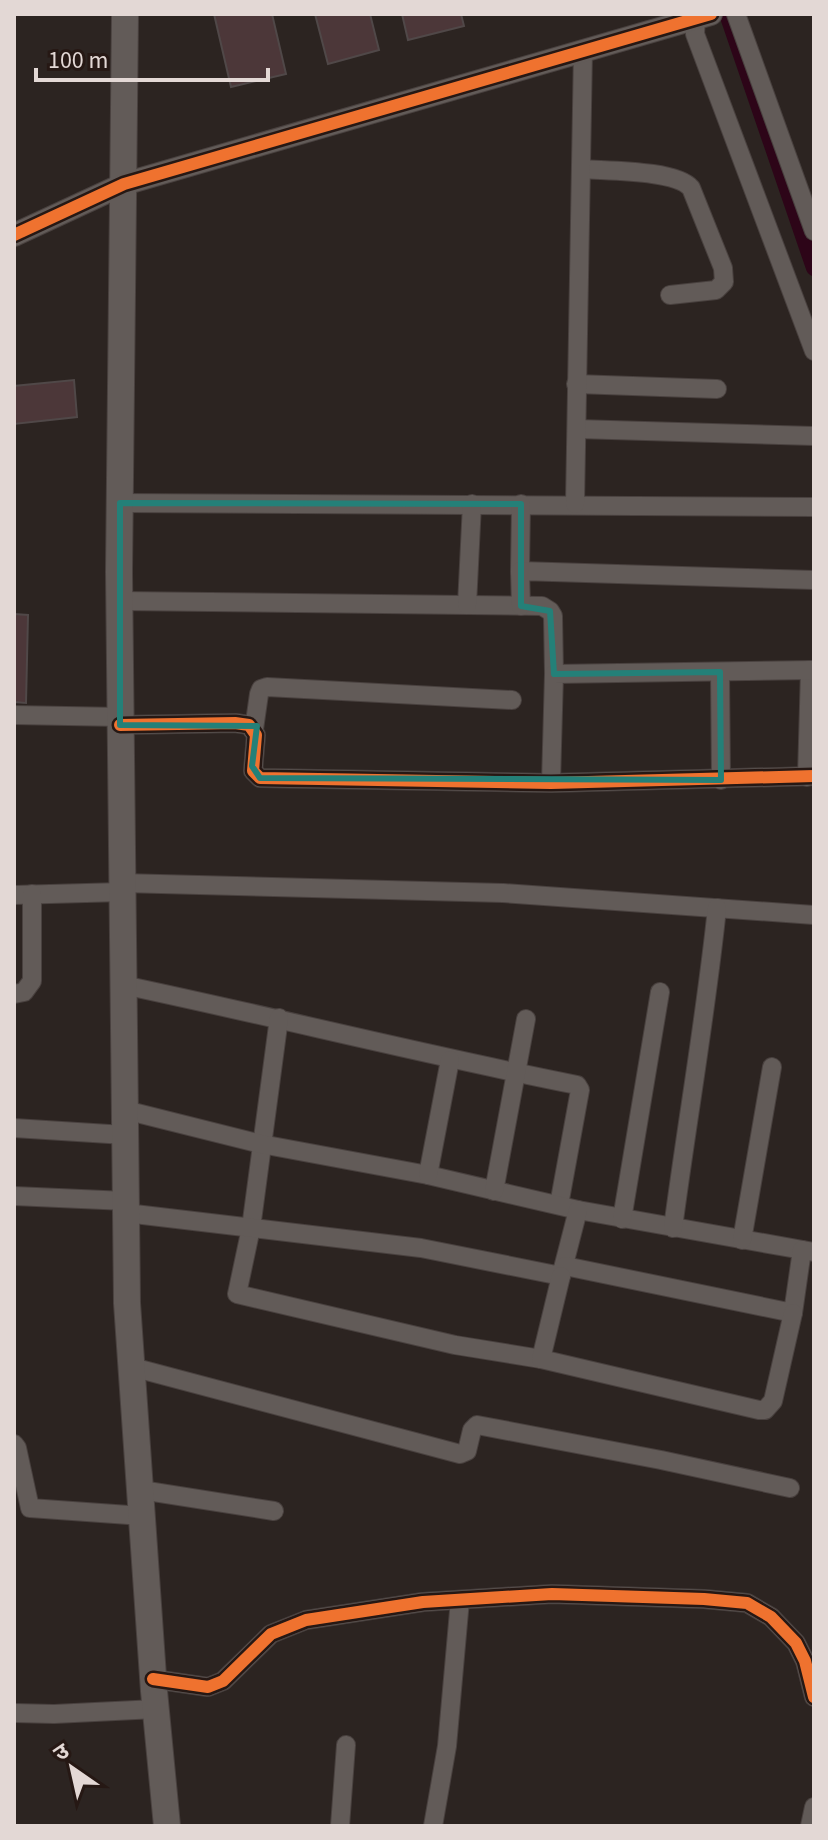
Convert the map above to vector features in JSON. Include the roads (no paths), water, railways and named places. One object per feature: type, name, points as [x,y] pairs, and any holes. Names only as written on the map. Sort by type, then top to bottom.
[{"type":"main road","points":[[125,14],[119,601],[127,1303],[153,1679],[167,1826]]},
{"type":"street","points":[[736,14],[810,206],[814,231]]},
{"type":"street","points":[[14,235],[124,184],[703,16]]},
{"type":"street","points":[[703,16],[695,34],[814,351]]},
{"type":"street","points":[[575,504],[583,51]]},
{"type":"street","points":[[583,169],[671,177],[686,182],[691,188],[723,268],[724,282],[716,290],[670,295]]},
{"type":"street","points":[[576,384],[717,389]]},
{"type":"street","points":[[577,429],[814,436]]},
{"type":"street","points":[[120,503],[814,507]]},
{"type":"street","points":[[467,605],[472,504]]},
{"type":"street","points":[[521,504],[521,606]]},
{"type":"street","points":[[520,571],[814,580]]},
{"type":"street","points":[[119,601],[542,606],[553,616],[551,783]]},
{"type":"street","points":[[512,700],[267,687],[261,689],[259,694],[252,766],[260,778],[551,783],[810,776],[812,670],[554,674]]},
{"type":"street","points":[[720,672],[721,780]]},
{"type":"street","points":[[14,715],[235,723],[254,729]]},
{"type":"street","points":[[14,994],[24,992],[32,981],[23,895],[122,887],[503,893],[814,915]]},
{"type":"street","points":[[673,1228],[709,990],[717,908]]},
{"type":"street","points":[[123,985],[279,1018],[450,1060],[577,1085],[580,1090],[559,1205]]},
{"type":"street","points":[[622,1219],[660,992]]},
{"type":"street","points":[[14,1128],[125,1122],[261,1144],[428,1175],[622,1219],[808,1251],[773,1401],[765,1410],[541,1359],[455,1345],[238,1295],[236,1291],[251,1228],[261,1144],[279,1018]]},
{"type":"street","points":[[494,1191],[526,1019]]},
{"type":"street","points":[[428,1175],[450,1060]]},
{"type":"street","points":[[742,1240],[772,1067]]},
{"type":"street","points":[[14,1196],[126,1207],[251,1228],[421,1248],[793,1313]]},
{"type":"street","points":[[541,1359],[578,1210]]},
{"type":"street","points":[[132,1367],[460,1454],[467,1451],[472,1430],[477,1425],[790,1488]]},
{"type":"street","points":[[14,1444],[17,1448],[22,1508],[142,1503],[274,1511]]},
{"type":"street","points":[[153,1679],[208,1687],[216,1685],[263,1639],[306,1620],[388,1606],[552,1594],[747,1603],[771,1617],[796,1643],[805,1661],[814,1697]]},
{"type":"street","points":[[433,1826],[451,1717],[460,1600]]},
{"type":"street","points":[[14,1713],[156,1709]]},
{"type":"street","points":[[340,1826],[346,1745]]},
{"type":"street","points":[[810,1826],[814,1807]]},
{"type":"waterway","points":[[727,14],[814,268]]}]
